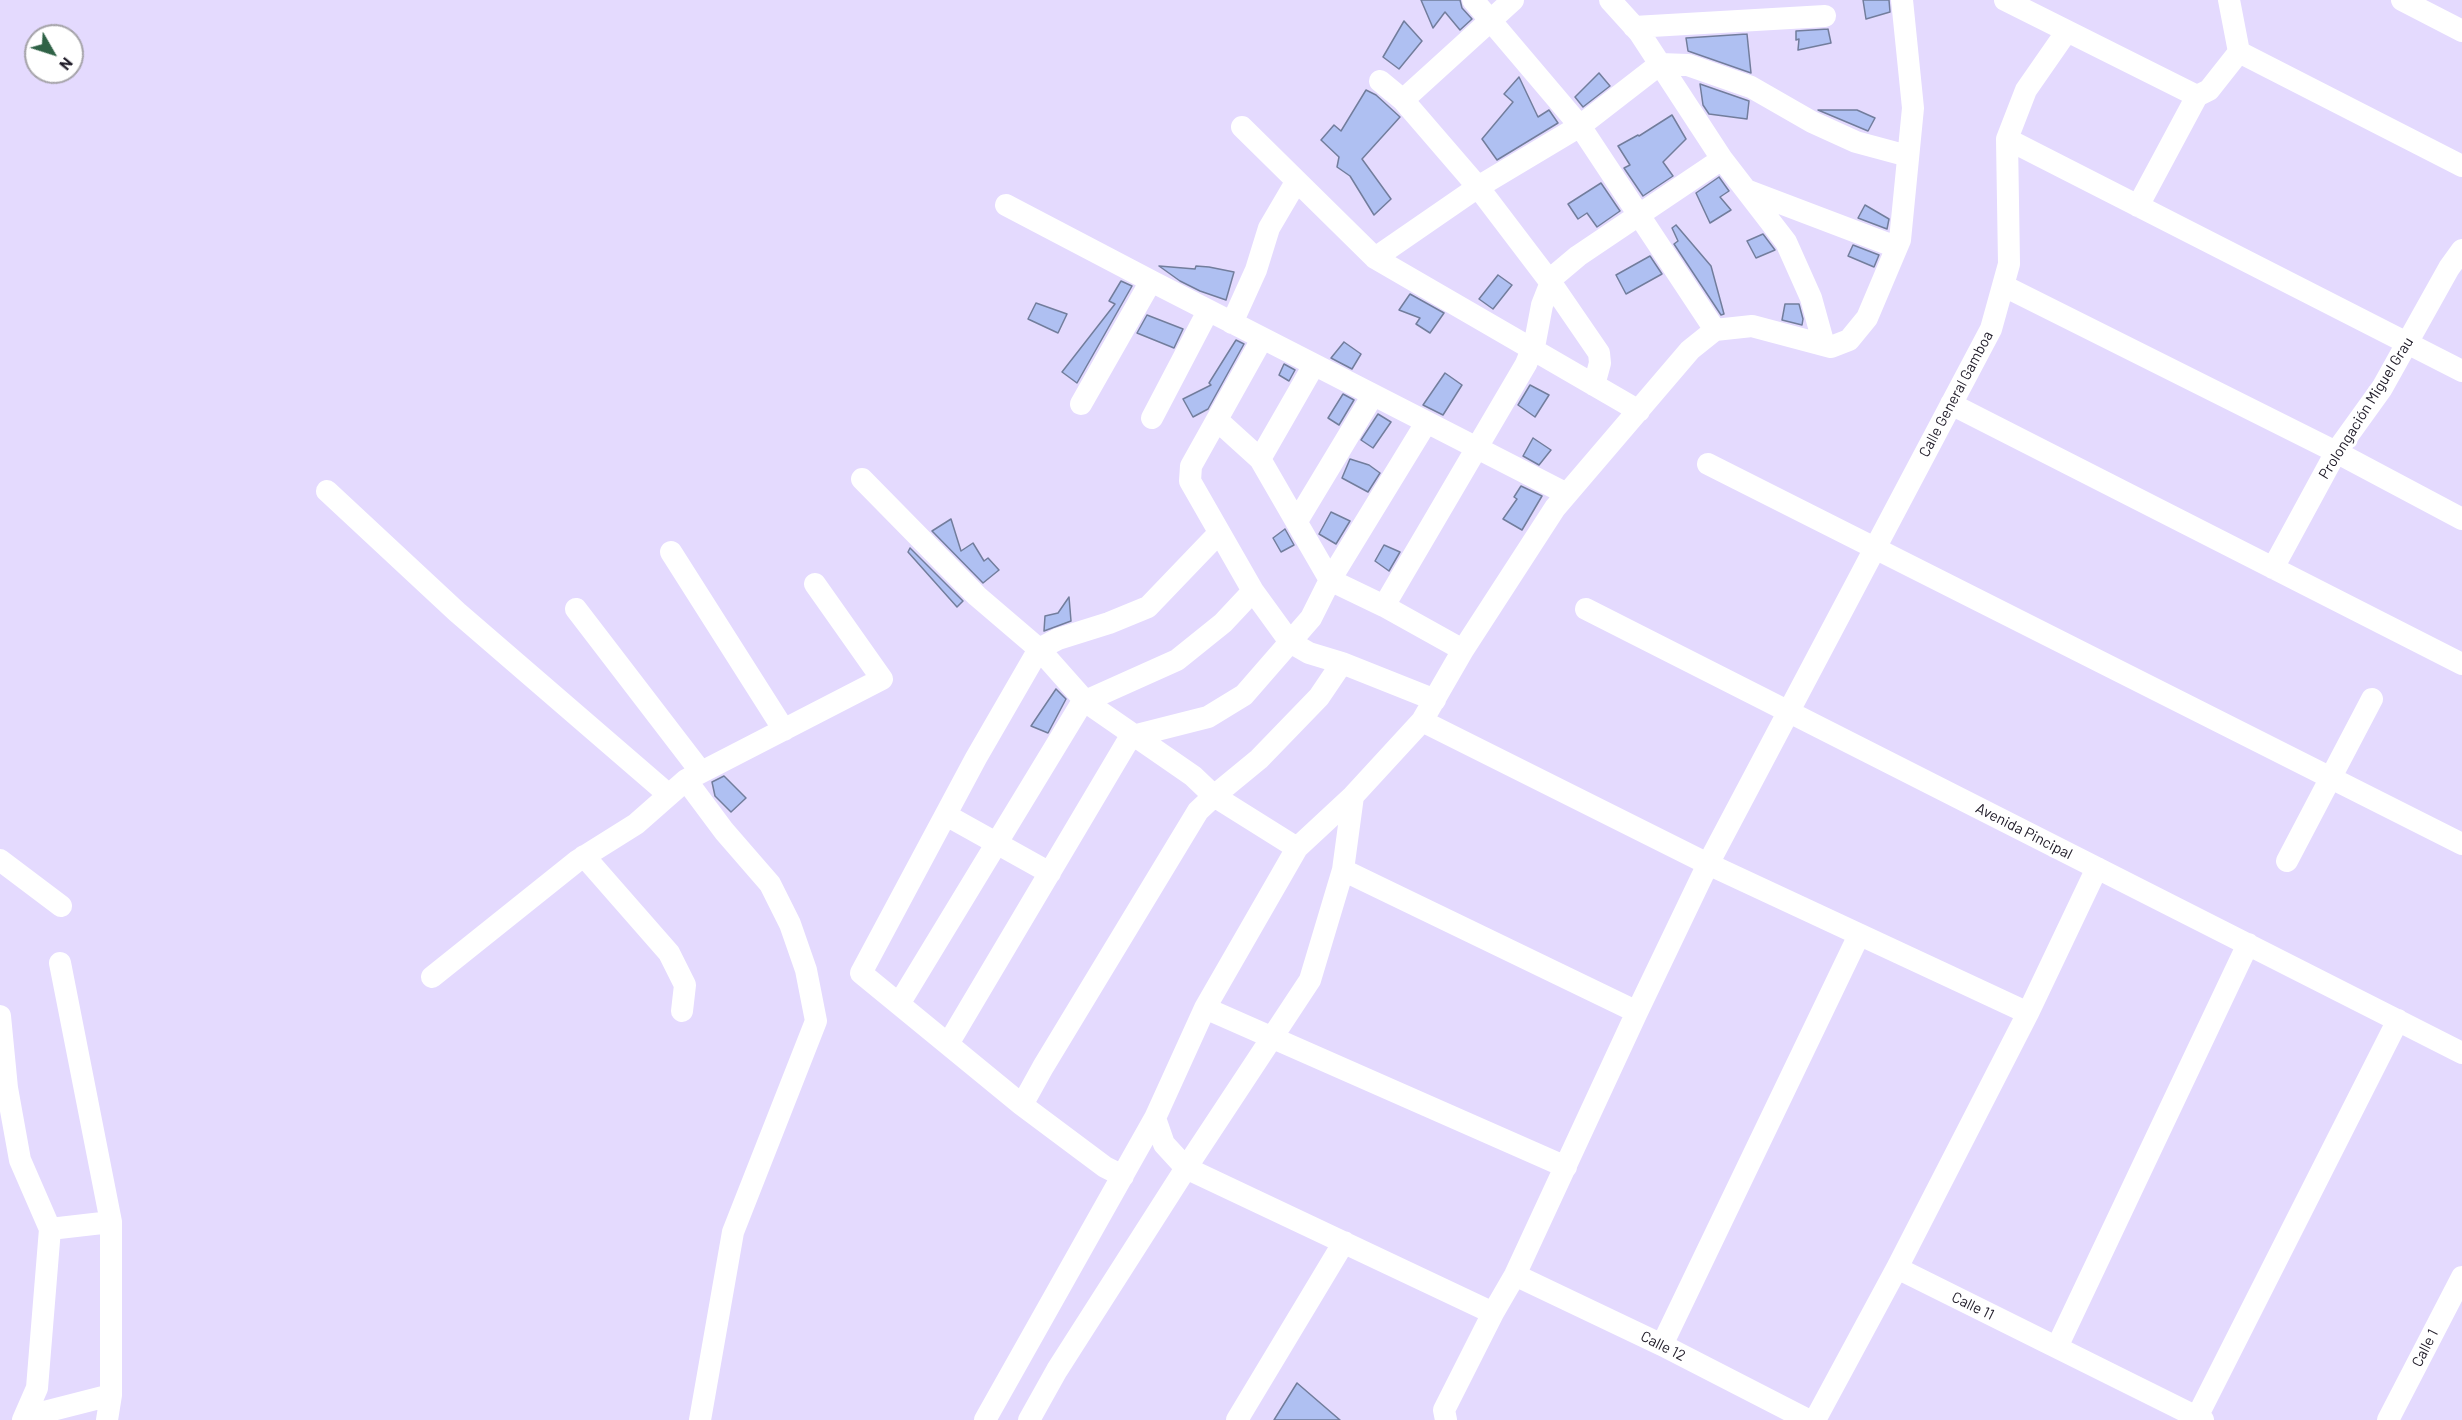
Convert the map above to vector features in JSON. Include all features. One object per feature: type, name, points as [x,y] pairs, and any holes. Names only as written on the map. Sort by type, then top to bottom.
[{"type":"street","points":[[1473,0],[1492,19],[1581,126],[1715,330]]},
{"type":"street","points":[[1403,100],[1514,0]]},
{"type":"street","points":[[1610,0],[1634,27],[1722,159],[1786,242],[1810,298],[1824,345]]},
{"type":"street","points":[[985,1420],[1155,1118],[1205,1008],[1297,848],[1353,796],[1422,721],[1463,650],[1555,508],[1690,350],[1715,330],[1752,326],[1831,347],[1849,339],[1867,318],[1900,240],[1913,108],[1902,0]]},
{"type":"street","points":[[2005,0],[2198,96]]},
{"type":"street","points":[[2402,0],[2462,31]]},
{"type":"street","points":[[2226,2],[2238,52],[2462,166]]},
{"type":"street","points":[[1634,27],[1825,16]]},
{"type":"street","name":"Calle General Gamboa","points":[[1446,1420],[1444,1410],[1493,1312],[1515,1275],[1708,864],[1991,329],[2009,264],[2007,139],[2026,90],[2067,31]]},
{"type":"street","points":[[2138,206],[2198,96],[2209,90],[2238,52]]},
{"type":"street","points":[[1375,258],[1478,187],[1581,126],[1660,64],[1688,65],[1751,87],[1812,122],[1856,142],[1908,156]]},
{"type":"street","points":[[1380,81],[1403,100],[1478,187],[1551,283],[1599,352],[1600,363],[1594,385]]},
{"type":"street","points":[[1242,127],[1375,258],[1639,411]]},
{"type":"street","points":[[2007,139],[2462,370]]},
{"type":"street","points":[[1384,606],[1526,364],[1532,350],[1542,304],[1553,277],[1578,256],[1722,159]]},
{"type":"street","points":[[1232,323],[1256,270],[1269,228],[1296,182]]},
{"type":"street","points":[[1746,190],[1896,247]]},
{"type":"street","points":[[1006,205],[1262,339],[1567,494]]},
{"type":"street","name":"Prolongación Miguel Grau","points":[[2272,568],[2336,452],[2382,388],[2449,268],[2462,250]]},
{"type":"street","points":[[1081,404],[1151,280]]},
{"type":"street","points":[[2004,286],[2336,452],[2462,519]]},
{"type":"street","points":[[1152,418],[1208,311]]},
{"type":"street","points":[[1262,339],[1191,466],[1190,481],[1253,591],[1290,642],[1309,653],[1342,663],[1435,700]]},
{"type":"street","points":[[1260,459],[1314,365]]},
{"type":"street","points":[[1297,521],[1373,395]]},
{"type":"street","points":[[1951,404],[2462,664]]},
{"type":"street","points":[[1217,420],[1260,459],[1330,580],[1384,606],[1463,650]]},
{"type":"street","points":[[948,1044],[1126,744],[1133,736],[1208,717],[1244,694],[1311,618],[1330,580],[1426,423]]},
{"type":"street","points":[[1708,464],[2462,844]]},
{"type":"street","points":[[862,479],[977,596],[1039,649],[1086,702],[1193,776],[1214,796],[1297,848]]},
{"type":"street","points":[[327,491],[457,612],[685,782]]},
{"type":"street","points":[[1123,1176],[1105,1167],[1022,1105],[861,973],[1039,649],[1058,639],[1109,623],[1148,606],[1219,533]]},
{"type":"street","points":[[671,552],[784,730]]},
{"type":"street","points":[[432,977],[584,856],[636,824],[685,782],[882,678],[815,584]]},
{"type":"street","points":[[899,1004],[1080,706],[1177,660],[1222,623],[1253,591]]},
{"type":"street","points":[[576,609],[685,782],[770,884],[790,924],[806,970],[816,1021],[733,1232],[700,1420]]},
{"type":"street","name":"Avenida Pincipal","points":[[1586,609],[2462,1053]]},
{"type":"street","points":[[1022,1105],[1198,810],[1274,744],[1319,697],[1342,663]]},
{"type":"street","points":[[2287,861],[2372,699]]},
{"type":"street","points":[[1422,721],[1708,864],[2028,1013]]},
{"type":"street","points":[[1029,1420],[1057,1370],[1186,1168],[1310,980],[1343,870],[1353,796]]},
{"type":"street","points":[[946,815],[1050,873]]},
{"type":"street","points":[[584,856],[674,960],[685,985],[682,1011]]},
{"type":"street","points":[[0,860],[61,906]]},
{"type":"street","points":[[1815,1420],[1897,1268],[2028,1013],[2097,868]]},
{"type":"street","points":[[1343,870],[1637,1012]]},
{"type":"street","points":[[1662,1345],[1859,935]]},
{"type":"street","points":[[2057,1347],[2248,944]]},
{"type":"street","points":[[60,963],[111,1222],[111,1395],[107,1420]]},
{"type":"street","points":[[1205,1008],[1566,1167]]},
{"type":"street","points":[[0,1016],[7,1088],[20,1160],[50,1229],[37,1388],[24,1419]]},
{"type":"street","points":[[2200,1418],[2397,1020]]},
{"type":"street","points":[[1155,1118],[1164,1144],[1186,1168],[1493,1312]]},
{"type":"street","points":[[50,1229],[111,1222]]},
{"type":"street","points":[[1237,1420],[1344,1242]]},
{"type":"street","name":"Calle 11","points":[[1897,1268],[2200,1418]]},
{"type":"street","name":"Calle 12","points":[[1515,1275],[1662,1345],[1808,1420]]},
{"type":"street","name":"Calle 1","points":[[2388,1420],[2462,1277]]},
{"type":"street","points":[[24,1419],[111,1395]]},
{"type":"building","points":[[1421,0],[1460,0],[1462,8],[1472,19],[1460,30],[1445,12],[1433,28]]},
{"type":"building","points":[[1863,0],[1889,0],[1890,12],[1866,19]]},
{"type":"building","points":[[1404,21],[1422,41],[1399,69],[1383,57]]},
{"type":"building","points":[[1828,29],[1831,43],[1798,50],[1799,39],[1796,40],[1796,31]]},
{"type":"building","points":[[1747,34],[1751,73],[1688,51],[1686,38]]},
{"type":"building","points":[[1599,73],[1610,86],[1583,107],[1575,97]]},
{"type":"building","points":[[1519,77],[1538,117],[1549,110],[1558,123],[1497,160],[1482,139],[1513,102],[1504,94]]},
{"type":"building","points":[[1700,84],[1749,101],[1747,119],[1709,114],[1703,105]]},
{"type":"building","points":[[1366,90],[1376,95],[1400,117],[1362,159],[1391,199],[1374,215],[1350,176],[1337,167],[1339,157],[1321,140],[1334,125],[1341,131]]},
{"type":"building","points":[[1818,110],[1857,110],[1875,118],[1868,131]]},
{"type":"building","points":[[1672,115],[1686,139],[1663,162],[1673,176],[1643,196],[1624,168],[1630,165],[1618,146]]},
{"type":"building","points":[[1719,177],[1729,191],[1720,197],[1731,210],[1710,223],[1696,193]]},
{"type":"building","points":[[1601,183],[1620,211],[1597,227],[1587,213],[1578,219],[1568,204]]},
{"type":"building","points":[[1865,205],[1889,219],[1887,229],[1858,218]]},
{"type":"building","points":[[1676,225],[1711,266],[1724,314],[1721,315],[1674,244],[1678,241],[1672,228]]},
{"type":"building","points":[[1763,234],[1775,250],[1756,258],[1747,241]]},
{"type":"building","points":[[1853,245],[1879,255],[1874,267],[1848,256]]},
{"type":"building","points":[[1650,256],[1662,274],[1626,294],[1616,275]]},
{"type":"building","points":[[1159,266],[1195,269],[1196,266],[1209,267],[1234,272],[1226,300],[1180,281]]},
{"type":"building","points":[[1498,275],[1512,285],[1493,309],[1479,299]]},
{"type":"building","points":[[1121,281],[1132,286],[1077,383],[1062,372],[1115,304],[1109,301]]},
{"type":"building","points":[[1410,294],[1444,313],[1430,333],[1416,324],[1420,318],[1399,310]]},
{"type":"building","points":[[1036,303],[1067,314],[1058,333],[1028,319]]},
{"type":"building","points":[[1785,304],[1799,304],[1803,319],[1802,325],[1782,320]]},
{"type":"building","points":[[1147,315],[1183,329],[1174,348],[1137,333]]},
{"type":"building","points":[[1236,340],[1244,344],[1208,409],[1193,417],[1183,399],[1211,385],[1209,383]]},
{"type":"building","points":[[1344,342],[1361,354],[1352,369],[1331,358]]},
{"type":"building","points":[[1284,364],[1295,370],[1289,381],[1279,375]]},
{"type":"building","points":[[1445,373],[1462,385],[1443,415],[1423,405]]},
{"type":"building","points":[[1530,385],[1549,395],[1535,417],[1518,405]]},
{"type":"building","points":[[1343,394],[1354,400],[1339,425],[1328,418]]},
{"type":"building","points":[[1378,414],[1391,422],[1373,448],[1361,440]]},
{"type":"building","points":[[1533,438],[1551,450],[1539,465],[1523,456]]},
{"type":"building","points":[[1350,459],[1369,465],[1380,473],[1368,492],[1342,478]]},
{"type":"building","points":[[1521,486],[1542,496],[1522,530],[1503,519],[1517,499],[1514,497]]},
{"type":"building","points":[[1331,512],[1350,521],[1336,544],[1319,534]]},
{"type":"building","points":[[951,519],[961,551],[973,543],[984,561],[988,558],[999,570],[983,583],[932,531]]},
{"type":"building","points":[[1285,529],[1294,545],[1281,552],[1273,538]]},
{"type":"building","points":[[1384,545],[1400,552],[1389,571],[1375,561]]},
{"type":"building","points":[[910,548],[963,601],[957,607],[908,552]]},
{"type":"building","points":[[1069,597],[1071,621],[1044,631],[1045,616],[1058,613]]},
{"type":"building","points":[[1056,689],[1066,699],[1048,733],[1031,726]]},
{"type":"building","points":[[724,776],[746,798],[731,812],[715,796],[712,782]]},
{"type":"building","points":[[1297,1383],[1340,1420],[1274,1420]]}]
